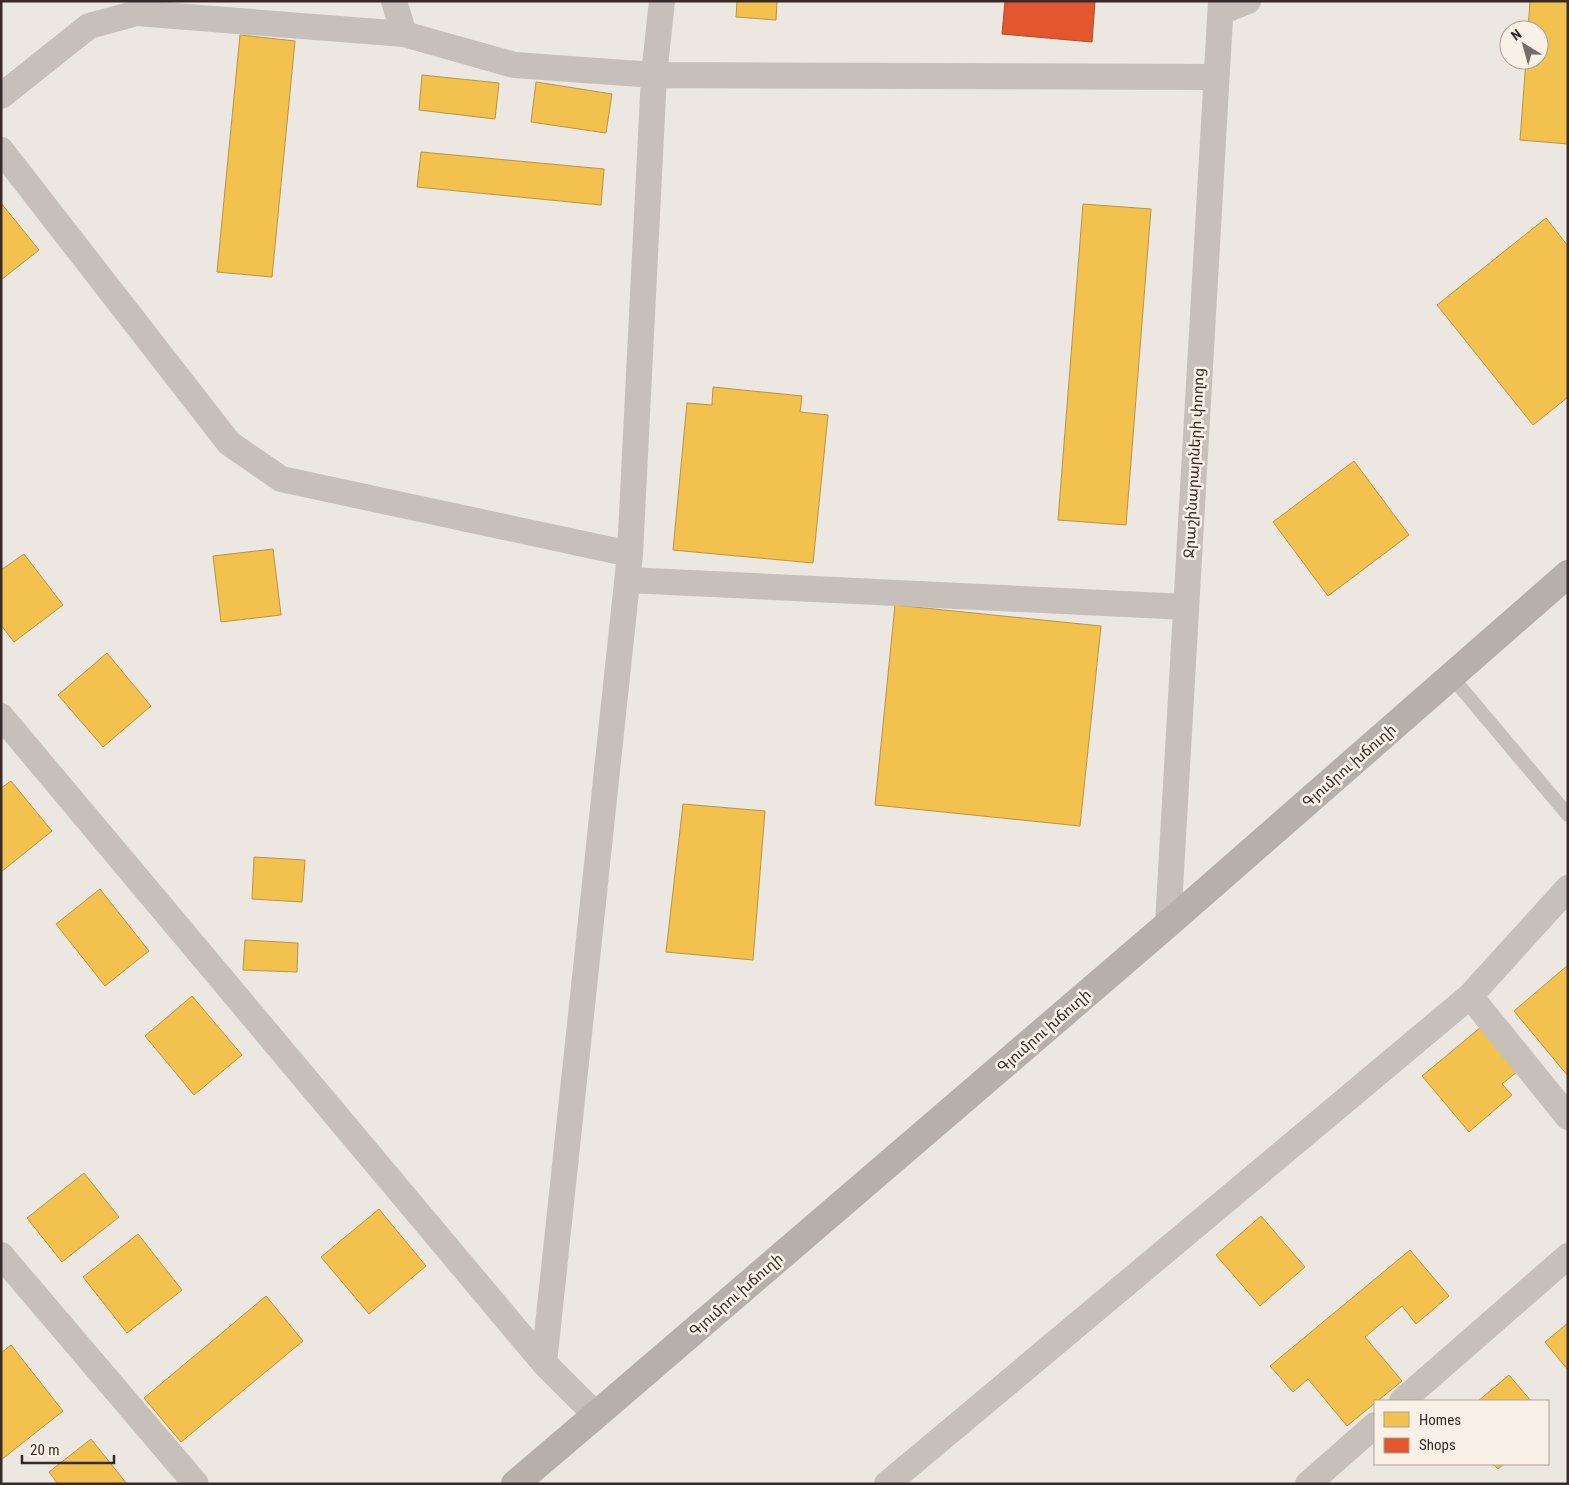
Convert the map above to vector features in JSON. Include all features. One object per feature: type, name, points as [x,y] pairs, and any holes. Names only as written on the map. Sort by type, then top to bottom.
[{"type":"main road","name":"Գյումրու խճուղի","points":[[515,1484],[1168,924],[1568,574]]},
{"type":"street","points":[[394,1],[404,34]]},
{"type":"street","points":[[544,1362],[628,580],[654,75],[662,1]]},
{"type":"street","points":[[1221,6],[1248,1]]},
{"type":"street","name":"Ջրաշինարարների փողոց","points":[[1168,924],[1221,6]]},
{"type":"street","points":[[1,96],[89,26],[137,13],[404,34],[514,65],[654,75],[1216,77]]},
{"type":"street","points":[[1,150],[229,443],[281,479],[630,554]]},
{"type":"street","points":[[628,580],[1186,607]]},
{"type":"street","points":[[1,716],[544,1362],[596,1415]]},
{"type":"street","points":[[887,1484],[1470,996],[1568,888]]},
{"type":"street","points":[[1470,996],[1568,1117]]},
{"type":"street","points":[[1,1255],[196,1484]]},
{"type":"street","points":[[1403,1400],[1568,1256]]},
{"type":"street","points":[[1308,1484],[1374,1425]]},
{"type":"lane","points":[[1451,676],[1568,815]]},
{"type":"building: Homes","points":[[737,1],[777,1],[776,20],[736,17]]},
{"type":"building: Homes","points":[[1530,1],[1568,1],[1568,144],[1520,140],[1525,70],[1549,70],[1549,20],[1529,20]]},
{"type":"building: Homes","points":[[240,35],[295,41],[272,277],[217,272]]},
{"type":"building: Homes","points":[[422,75],[499,83],[495,119],[419,110]]},
{"type":"building: Homes","points":[[536,82],[612,94],[606,133],[531,122]]},
{"type":"building: Homes","points":[[421,152],[604,169],[601,205],[417,187]]},
{"type":"building: Homes","points":[[1,203],[39,250],[1,280]]},
{"type":"building: Homes","points":[[1083,204],[1151,209],[1126,525],[1058,520]]},
{"type":"building: Homes","points":[[1546,218],[1568,246],[1568,397],[1533,425],[1437,305]]},
{"type":"building: Homes","points":[[713,387],[802,396],[800,412],[828,415],[813,563],[673,550],[687,403],[712,405]]},
{"type":"building: Homes","points":[[1354,461],[1409,535],[1328,596],[1273,522]]},
{"type":"building: Homes","points":[[273,549],[281,615],[221,622],[213,556]]},
{"type":"building: Homes","points":[[24,554],[63,605],[14,642],[1,625],[1,570]]},
{"type":"building: Homes","points":[[895,605],[1101,626],[1080,826],[875,805]]},
{"type":"building: Homes","points":[[107,653],[151,706],[103,747],[58,695]]},
{"type":"building: Homes","points":[[11,781],[52,831],[1,872],[1,788]]},
{"type":"building: Homes","points":[[683,804],[765,811],[753,960],[666,952]]},
{"type":"building: Homes","points":[[254,857],[305,860],[302,902],[252,899]]},
{"type":"building: Homes","points":[[100,889],[149,951],[105,986],[56,924]]},
{"type":"building: Homes","points":[[245,940],[298,943],[297,972],[243,970]]},
{"type":"building: Homes","points":[[1568,965],[1568,1076],[1514,1011]]},
{"type":"building: Homes","points":[[192,996],[242,1055],[194,1095],[145,1036]]},
{"type":"building: Homes","points":[[1481,1027],[1518,1071],[1502,1084],[1512,1095],[1469,1132],[1422,1076]]},
{"type":"building: Homes","points":[[84,1173],[119,1217],[62,1262],[27,1218]]},
{"type":"building: Homes","points":[[379,1209],[426,1266],[369,1314],[321,1257]]},
{"type":"building: Homes","points":[[1261,1216],[1305,1267],[1260,1306],[1216,1255]]},
{"type":"building: Homes","points":[[138,1234],[182,1290],[127,1333],[83,1277]]},
{"type":"building: Homes","points":[[1410,1250],[1449,1296],[1416,1324],[1402,1306],[1365,1337],[1402,1381],[1379,1400],[1374,1400],[1374,1404],[1347,1426],[1308,1379],[1293,1392],[1270,1366]]},
{"type":"building: Homes","points":[[266,1296],[303,1341],[181,1442],[144,1398]]},
{"type":"building: Homes","points":[[1568,1323],[1568,1370],[1545,1342]]},
{"type":"building: Homes","points":[[11,1345],[63,1411],[1,1460],[1,1353]]},
{"type":"building: Homes","points":[[1509,1375],[1530,1400],[1479,1400]]},
{"type":"building: Homes","points":[[91,1439],[127,1484],[58,1484],[49,1472]]},
{"type":"building: Homes","points":[[1494,1465],[1503,1465],[1498,1469]]},
{"type":"building: Shops","points":[[1005,1],[1095,1],[1092,42],[1002,34]]}]
